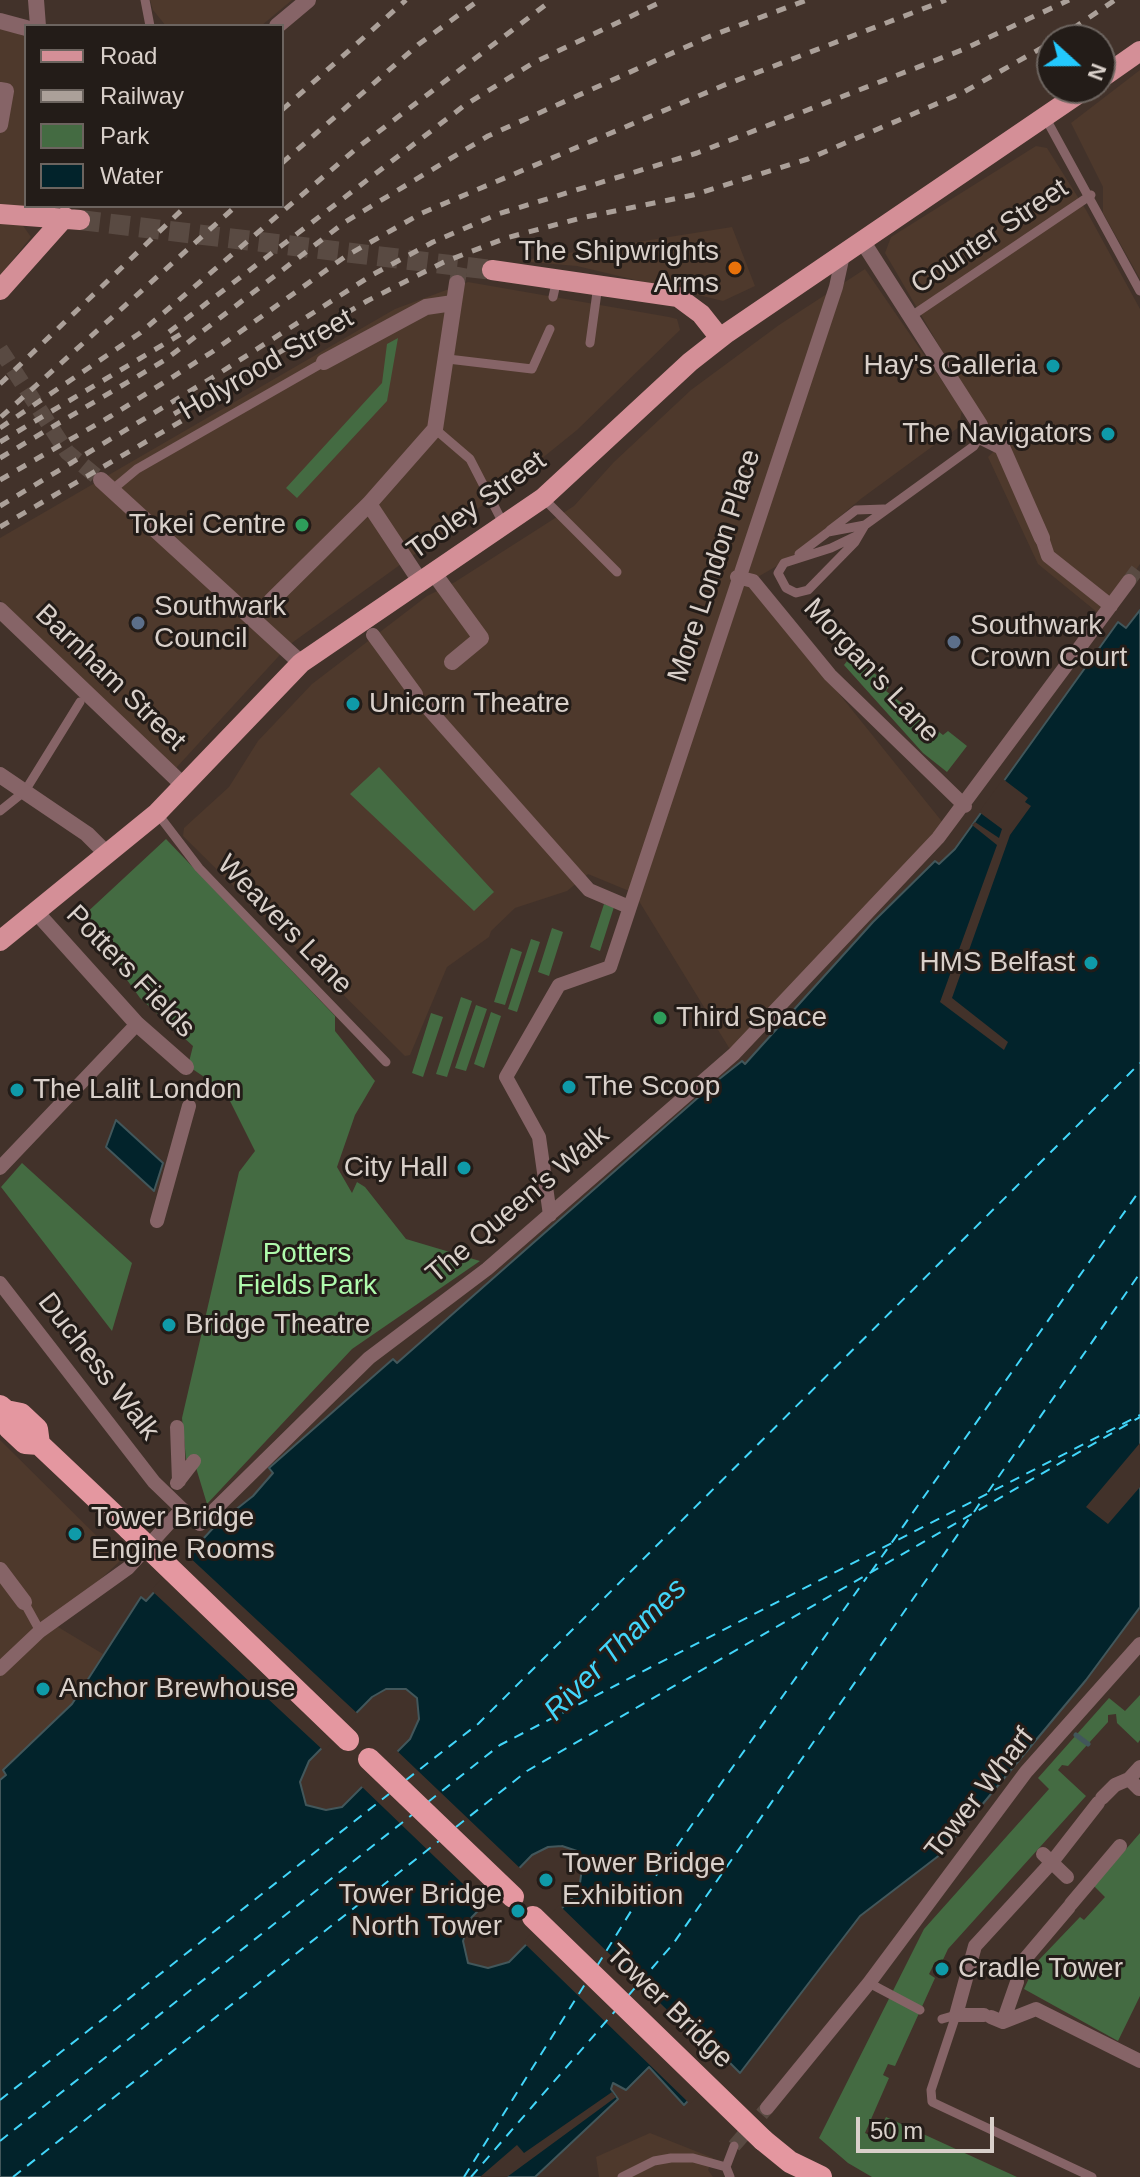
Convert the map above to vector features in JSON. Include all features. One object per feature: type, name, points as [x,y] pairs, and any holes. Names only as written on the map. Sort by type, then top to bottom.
[{"type":"highway","points":[[3,1409],[21,1414],[37,1429],[39,1444],[348,1740]]},
{"type":"highway","points":[[369,1759],[513,1897]]},
{"type":"highway","name":"Tower Bridge","points":[[533,1917],[793,2169],[821,2177]]},
{"type":"main road","points":[[1116,68],[1140,51]]},
{"type":"main road","name":"Tooley Street","points":[[0,941],[157,813],[301,663],[543,498],[720,338],[1064,104]]},
{"type":"main road","points":[[0,214],[72,214]]},
{"type":"main road","points":[[0,290],[72,214]]},
{"type":"main road","points":[[492,270],[555,288],[598,285],[678,297],[701,314],[720,338]]},
{"type":"street","points":[[36,0],[38,24]]},
{"type":"street","points":[[279,24],[308,0]]},
{"type":"street","points":[[0,21],[24,27]]},
{"type":"street","points":[[0,90],[6,91],[0,125]]},
{"type":"street","points":[[863,242],[913,315],[980,425],[980,436],[1002,447],[1048,556],[1111,606]]},
{"type":"street","name":"More London Place","points":[[550,1215],[539,1137],[506,1077],[559,985],[610,967],[737,577],[836,287],[843,255]]},
{"type":"street","points":[[271,601],[369,504],[435,429],[448,359],[457,283]]},
{"type":"street","name":"Holyrood Street","points":[[324,362],[426,307],[453,303]]},
{"type":"street","points":[[107,484],[301,663]]},
{"type":"street","points":[[369,504],[481,638],[452,662]]},
{"type":"street","name":"Morgan's Lane","points":[[737,577],[753,581],[830,675],[965,806]]},
{"type":"street","name":"The Queen's Walk","points":[[188,1514],[200,1524],[369,1358],[487,1269],[734,1054],[965,806],[1129,581]]},
{"type":"street","name":"Barnham Street","points":[[0,610],[183,785]]},
{"type":"street","points":[[373,635],[416,694]]},
{"type":"street","points":[[426,706],[589,890],[632,900]]},
{"type":"street","points":[[0,775],[87,834],[108,855]]},
{"type":"street","name":"Potters Fields","points":[[37,913],[137,1024],[186,1067]]},
{"type":"street","points":[[0,1168],[137,1024]]},
{"type":"street","points":[[157,1221],[189,1106]]},
{"type":"street","name":"Duchess Walk","points":[[0,1283],[154,1482],[188,1514]]},
{"type":"street","points":[[177,1427],[179,1481]]},
{"type":"street","points":[[167,1494],[194,1461]]},
{"type":"street","points":[[0,1669],[40,1631],[128,1568],[188,1514]]},
{"type":"street","points":[[0,1570],[24,1602]]},
{"type":"street","name":"Tower Wharf","points":[[767,2108],[869,1983],[1026,1772],[1140,1644]]},
{"type":"street","points":[[1140,1767],[1134,1784],[1115,1785],[1100,1800],[1047,1858],[975,1946],[949,2017],[992,2018],[1036,2009],[1140,2061]]},
{"type":"street","points":[[1025,1959],[1070,1906],[1074,1883],[1120,1846]]},
{"type":"street","points":[[1047,1858],[1074,1883]]},
{"type":"street","points":[[992,2018],[1017,1982]]},
{"type":"lane","points":[[145,0],[150,24]]},
{"type":"lane","points":[[1045,117],[1091,195],[1140,291]]},
{"type":"lane","name":"Counter Street","points":[[913,315],[1091,195]]},
{"type":"lane","points":[[590,343],[598,285]]},
{"type":"lane","points":[[448,359],[532,369],[550,329]]},
{"type":"lane","name":"Holyrood Street","points":[[107,484],[324,362]]},
{"type":"lane","points":[[435,429],[470,459],[505,525]]},
{"type":"lane","points":[[884,509],[856,510],[779,567],[780,579],[786,588],[796,593],[808,590],[865,525],[974,446],[980,436]]},
{"type":"lane","points":[[543,498],[617,572]]},
{"type":"lane","points":[[828,532],[865,525]]},
{"type":"lane","points":[[793,559],[858,535]]},
{"type":"lane","points":[[0,811],[25,791],[80,702]]},
{"type":"lane","name":"Weavers Lane","points":[[157,813],[199,868],[386,1062]]},
{"type":"lane","points":[[24,1602],[40,1631]]},
{"type":"lane","points":[[869,1983],[920,2010]]},
{"type":"lane","points":[[949,2017],[931,2090],[932,2102],[1092,2177]]},
{"type":"lane","points":[[622,2177],[654,2161],[671,2158],[693,2158],[728,2172],[734,2146]]},
{"type":"shaded area","points":[[150,0],[292,0],[263,24],[164,24],[153,10]]},
{"type":"shaded area","points":[[0,26],[24,36],[24,208],[48,208],[44,214],[0,208]]},
{"type":"shaded area","points":[[1140,70],[1140,279],[1103,213],[1103,187],[1071,123],[1096,104],[1116,104],[1116,88]]},
{"type":"shaded area","name":"Hay's Galleria","points":[[1036,146],[1047,148],[1086,210],[1140,309],[1140,564],[1103,617],[1038,564],[988,457],[998,447],[885,253],[891,237]]},
{"type":"shaded area","points":[[0,218],[19,220],[31,237],[0,276]]},
{"type":"shaded area","points":[[732,227],[755,286],[723,301],[577,266],[518,261]]},
{"type":"shaded area","points":[[865,269],[962,410],[959,427],[862,498],[789,559],[749,582],[944,824],[731,1051],[634,893],[588,874],[567,891],[515,908],[491,931],[489,937],[447,967],[410,1055],[405,1056],[183,836],[184,828],[229,787],[258,741],[312,684],[427,596],[455,582],[574,506],[614,462],[691,390],[779,325]]},
{"type":"shaded area","points":[[468,282],[669,317],[677,319],[680,330],[577,430],[494,497],[289,645],[176,768],[0,600],[0,538],[395,309]]},
{"type":"shaded area","points":[[0,1440],[121,1560],[53,1624],[103,1654],[72,1704],[3,1770],[6,1775],[0,1780]]},
{"type":"shaded area","points":[[650,2133],[713,2158],[708,2170],[713,2177],[599,2177],[596,2157]]},
{"type":"green space","points":[[398,338],[387,401],[297,498],[286,488],[382,383],[387,344]]},
{"type":"green space","points":[[851,656],[890,685],[886,691],[943,735],[948,731],[967,746],[947,772],[923,753],[844,665]]},
{"type":"green space","points":[[379,767],[494,892],[474,911],[350,794]]},
{"type":"green space","name":"Potters Fields Park","points":[[166,839],[335,1016],[335,1031],[375,1081],[355,1115],[337,1167],[352,1193],[357,1182],[365,1187],[406,1239],[480,1261],[352,1349],[207,1504],[194,1461],[186,1459],[182,1418],[239,1172],[255,1151],[225,1091],[188,1066],[193,1046],[140,998],[82,917]]},
{"type":"green space","points":[[604,904],[614,907],[600,951],[590,947]]},
{"type":"green space","points":[[552,928],[563,932],[549,976],[538,972]]},
{"type":"green space","points":[[531,939],[540,942],[517,1012],[508,1009]]},
{"type":"green space","points":[[511,948],[522,952],[505,1005],[494,1002]]},
{"type":"green space","points":[[461,997],[472,1001],[447,1077],[436,1074]]},
{"type":"green space","points":[[476,1005],[487,1009],[466,1071],[455,1068]]},
{"type":"green space","points":[[491,1012],[501,1016],[484,1068],[474,1064]]},
{"type":"green space","points":[[431,1013],[443,1017],[423,1077],[412,1073]]},
{"type":"green space","points":[[22,1163],[132,1263],[112,1331],[1,1187]]},
{"type":"green space","points":[[1140,1695],[1138,1743],[1117,1723],[1116,1714],[1108,1715],[1108,1722],[1068,1766],[1062,1765],[1058,1770],[1086,1796],[948,1949],[941,1964],[935,1962],[929,1974],[935,1978],[895,2066],[888,2064],[883,2075],[889,2078],[865,2133],[876,2138],[886,2117],[1017,2177],[872,2177],[848,2163],[819,2138],[924,1929],[1049,1789],[1038,1778],[1109,1698],[1125,1711]]},
{"type":"green space","points":[[1140,1833],[1140,1996],[1118,2041],[1024,1989],[1036,1963],[1080,1917],[1084,1920],[1105,1897],[1094,1886]]},
{"type":"water","name":"River Thames","points":[[1140,610],[1140,1607],[1086,1680],[941,1854],[860,1916],[740,2073],[727,2060],[684,2105],[649,2067],[626,2090],[613,2083],[611,2089],[618,2099],[535,2177],[0,2177],[0,1780],[6,1775],[3,1770],[72,1704],[141,1597],[146,1601],[215,1526],[253,1496],[273,1473],[269,1468],[393,1359],[397,1363],[718,1080],[742,1061],[745,1064],[873,922],[935,861],[939,864],[955,849],[1118,622],[1126,628]],"holes":[[[386,1689],[406,1689],[417,1698],[419,1719],[410,1739],[342,1807],[326,1810],[306,1805],[300,1782],[309,1761],[372,1697]],[[562,1846],[577,1851],[582,1868],[580,1883],[573,1897],[509,1962],[488,1968],[468,1963],[463,1941],[471,1918],[532,1855],[548,1847]]]},
{"type":"water","points":[[116,1120],[163,1163],[154,1191],[106,1147]]},
{"type":"pier","points":[[1003,779],[1028,798],[1025,802],[1031,806],[1010,835],[952,998],[1008,1042],[1004,1050],[940,1002],[997,845],[972,825],[975,822],[999,838],[1002,829],[979,812]]},
{"type":"pier","points":[[1140,1443],[1140,1487],[1108,1524],[1086,1507]]},
{"type":"pier","points":[[186,1554],[359,1715],[324,1751],[151,1590]]},
{"type":"pier","points":[[395,1749],[523,1871],[487,1907],[360,1785]]},
{"type":"pier","points":[[559,1905],[726,2067],[690,2104],[523,1942]]},
{"type":"pier","points":[[612,2092],[616,2097],[507,2177],[480,2177],[517,2145],[524,2153]]},
{"type":"waterway","points":[[1076,1735],[1088,1744]]},
{"type":"ferry route","points":[[406,1780],[478,1724],[1140,1063]]},
{"type":"ferry route","points":[[871,1572],[1140,1190]]},
{"type":"ferry route","points":[[988,1492],[1140,1273]]},
{"type":"ferry route","points":[[428,1802],[500,1745],[1140,1415]]},
{"type":"ferry route","points":[[456,1827],[527,1771],[1140,1417]]},
{"type":"ferry route","points":[[974,1512],[984,1497]]},
{"type":"ferry route","points":[[628,1996],[673,1944],[970,1517]]},
{"type":"ferry route","points":[[597,1966],[633,1908],[867,1577]]},
{"type":"ferry route","points":[[0,2100],[389,1794]]},
{"type":"ferry route","points":[[0,2141],[413,1814]]},
{"type":"ferry route","points":[[13,2177],[439,1841]]},
{"type":"ferry route","points":[[464,2177],[587,1981]]},
{"type":"ferry route","points":[[471,2177],[616,2010]]},
{"type":"tunnel","points":[[80,220],[492,270]]},
{"type":"tunnel","points":[[457,283],[460,267]]},
{"type":"tunnel","points":[[0,349],[67,452],[101,480]]},
{"type":"tunnel","points":[[1129,581],[1140,566]]},
{"type":"tunnel","points":[[734,2146],[767,2108]]},
{"type":"railway","points":[[284,108],[406,0]]},
{"type":"railway","points":[[284,161],[419,44],[479,0]]},
{"type":"railway","points":[[0,428],[140,333],[357,148],[552,0]]},
{"type":"railway","points":[[169,332],[465,105],[533,63],[665,0]]},
{"type":"railway","points":[[0,458],[165,360],[345,222],[488,136],[708,37],[807,0]]},
{"type":"railway","points":[[0,480],[111,416],[212,352],[346,256],[422,213],[722,86],[946,0]]},
{"type":"railway","points":[[0,506],[215,376],[372,275],[433,242],[498,214],[697,153],[962,50],[1069,0]]},
{"type":"railway","points":[[1080,24],[1115,0]]},
{"type":"railway","points":[[174,414],[367,301],[444,262],[506,238],[581,218],[693,195],[808,159],[962,93],[1036,51]]},
{"type":"railway","points":[[0,384],[184,208]]},
{"type":"railway","points":[[1,417],[234,208]]},
{"type":"railway","points":[[0,442],[186,331]]},
{"type":"railway","points":[[0,527],[190,416]]},
{"type":"place","name":"The Shipwrights Arms","points":[[735,268]]},
{"type":"place","name":"Hay's Galleria","points":[[1053,366]]},
{"type":"place","name":"The Navigators","points":[[1108,434]]},
{"type":"place","name":"Tokei Centre","points":[[302,525]]},
{"type":"place","name":"Southwark Council","points":[[138,623]]},
{"type":"place","name":"Southwark Crown Court","points":[[954,642]]},
{"type":"place","name":"Unicorn Theatre","points":[[353,704]]},
{"type":"place","name":"HMS Belfast","points":[[1091,963]]},
{"type":"place","name":"Third Space","points":[[660,1018]]},
{"type":"place","name":"The Scoop","points":[[569,1087]]},
{"type":"place","name":"The Lalit London","points":[[17,1090]]},
{"type":"place","name":"City Hall","points":[[464,1168]]},
{"type":"place","name":"Bridge Theatre","points":[[169,1325]]},
{"type":"place","name":"Tower Bridge Engine Rooms","points":[[75,1534]]},
{"type":"place","name":"Anchor Brewhouse","points":[[43,1689]]},
{"type":"place","name":"Tower Bridge Exhibition","points":[[546,1880]]},
{"type":"place","name":"Tower Bridge North Tower","points":[[518,1911]]},
{"type":"place","name":"Cradle Tower","points":[[942,1969]]}]
